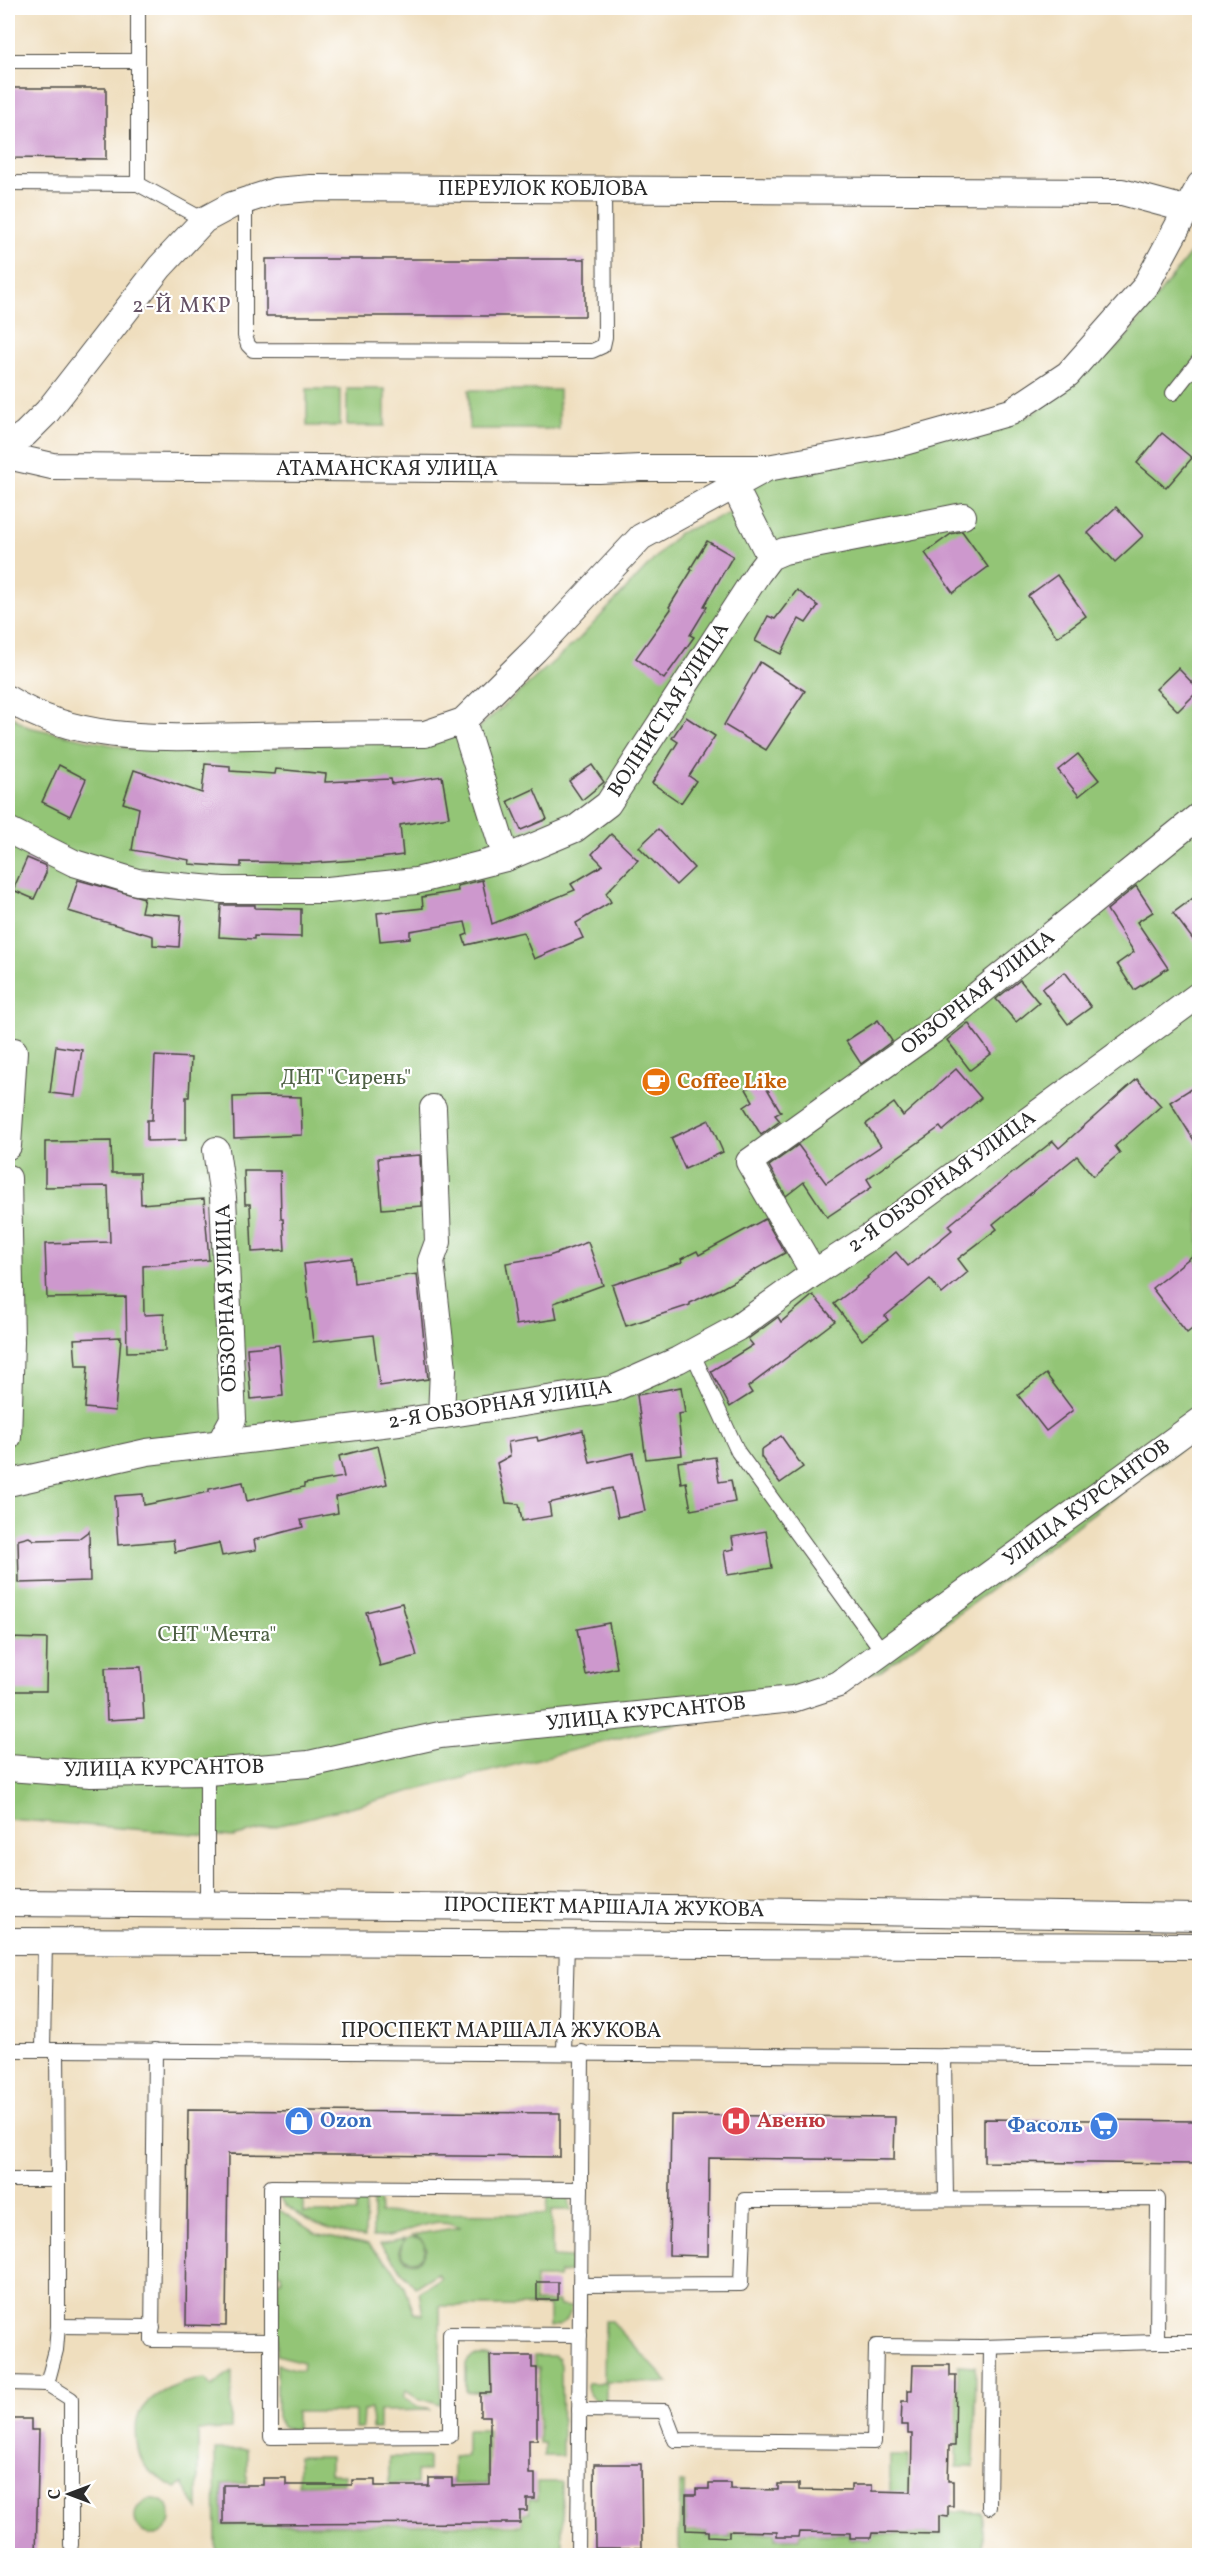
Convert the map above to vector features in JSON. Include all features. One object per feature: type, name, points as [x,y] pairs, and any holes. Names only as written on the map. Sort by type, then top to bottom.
[{"type":"street","points":[[8,699],[26,711],[70,728],[136,738],[425,734],[463,722],[535,650],[641,537],[767,468],[890,446],[1011,412],[1068,374],[1145,287],[1192,211],[1200,185]]},
{"type":"street","name":"ПЕРЕУЛОК КОБЛОВА","points":[[8,445],[25,434],[47,412],[160,267],[204,220],[245,201],[275,191],[311,188],[1122,192],[1192,211]]},
{"type":"street","name":"АТАМАНСКАЯ УЛИЦА","points":[[8,456],[51,466],[599,470],[767,468]]},
{"type":"street","points":[[734,486],[771,557],[784,551],[963,516]]},
{"type":"street","name":"ВОЛНИСТАЯ УЛИЦА","points":[[8,830],[74,863],[137,882],[223,890],[328,890],[416,881],[507,858],[575,829],[608,804],[758,573],[771,557]]},
{"type":"street","points":[[463,722],[507,858]]},
{"type":"street","name":"ОБЗОРНАЯ УЛИЦА","points":[[814,1273],[749,1162],[935,1029],[1200,815]]},
{"type":"street","name":"2-Я ОБЗОРНАЯ УЛИЦА","points":[[8,1484],[147,1452],[441,1416],[613,1389],[737,1328],[871,1236],[1200,994]]},
{"type":"street","points":[[8,1146],[14,1051]]},
{"type":"street","points":[[433,1107],[438,1242],[431,1261],[443,1370],[441,1416]]},
{"type":"street","name":"ОБЗОРНАЯ УЛИЦА","points":[[216,1150],[223,1197],[232,1419],[220,1443]]},
{"type":"street","points":[[8,1178],[11,1342],[8,1437]]},
{"type":"street","name":"УЛИЦА КУРСАНТОВ","points":[[8,1768],[91,1774],[207,1772],[309,1764],[440,1735],[793,1700],[839,1684],[1200,1421]]},
{"type":"street","name":"ПРОСПЕКТ МАРШАЛА ЖУКОВА","points":[[8,1902],[1200,1917]]},
{"type":"street","name":"ПРОСПЕКТ МАРШАЛА ЖУКОВА","points":[[8,1941],[1200,1946]]},
{"type":"lane","points":[[138,8],[138,184]]},
{"type":"lane","points":[[8,61],[138,61]]},
{"type":"lane","points":[[8,183],[138,184],[204,220]]},
{"type":"lane","points":[[245,201],[245,336],[248,345],[253,350],[592,351],[603,346],[605,337],[604,189]]},
{"type":"lane","points":[[1173,393],[1200,359]]},
{"type":"lane","points":[[692,1352],[738,1452],[883,1652]]},
{"type":"lane","points":[[207,1772],[207,1904]]},
{"type":"lane","points":[[43,2050],[45,1941]]},
{"type":"lane","points":[[564,2052],[567,1943]]},
{"type":"lane","name":"ПРОСПЕКТ МАРШАЛА ЖУКОВА","points":[[8,2050],[582,2052],[1200,2058]]},
{"type":"lane","points":[[47,2384],[56,2350],[58,2326],[57,2050]]},
{"type":"lane","points":[[155,2050],[152,2340],[269,2341]]},
{"type":"lane","points":[[578,2556],[582,2052]]},
{"type":"lane","points":[[944,2056],[946,2198]]},
{"type":"lane","points":[[8,2180],[58,2180]]},
{"type":"lane","points":[[580,2335],[450,2334],[450,2436],[271,2437],[269,2341],[271,2187],[581,2189]]},
{"type":"lane","points":[[580,2285],[741,2284],[744,2200],[1158,2199],[1156,2342]]},
{"type":"lane","points":[[58,2326],[153,2327]]},
{"type":"lane","points":[[579,2410],[664,2411],[675,2440],[874,2442],[876,2346],[991,2347],[1200,2342]]},
{"type":"lane","points":[[990,2507],[991,2347]]},
{"type":"lane","points":[[8,2383],[47,2384],[71,2399],[71,2545]]},
{"type":"green space","name":"ДНТ \"Сирень\"","points":[[1199,242],[1199,1435],[881,1671],[233,1837],[8,1819],[8,714],[28,727],[131,749],[227,751],[474,732],[579,639],[679,533],[746,507],[751,478],[1030,416],[1120,345]]},
{"type":"green space","points":[[307,389],[340,389],[340,426],[307,426]]},
{"type":"green space","points":[[347,389],[385,389],[385,426],[347,426]]},
{"type":"green space","points":[[469,390],[559,390],[559,429],[469,429]]},
{"type":"green space","points":[[373,2195],[379,2195],[380,2213],[547,2214],[548,2195],[569,2198],[571,2210],[552,2210],[552,2257],[571,2258],[570,2272],[559,2273],[558,2278],[535,2278],[534,2302],[558,2302],[559,2306],[571,2307],[569,2315],[562,2324],[549,2327],[549,2306],[440,2306],[441,2405],[417,2398],[406,2391],[403,2397],[417,2406],[431,2410],[379,2411],[379,2429],[372,2429],[371,2409],[363,2410],[362,2429],[355,2429],[355,2412],[296,2412],[296,2430],[286,2428],[277,2416],[277,2364],[302,2371],[303,2362],[277,2355],[278,2281],[282,2281],[282,2274],[277,2273],[278,2209],[315,2233],[368,2245],[392,2267],[405,2287],[414,2312],[423,2315],[419,2292],[441,2278],[437,2273],[415,2287],[380,2244],[404,2239],[399,2250],[407,2261],[413,2263],[420,2261],[427,2249],[420,2238],[413,2235],[460,2227],[442,2222],[390,2236],[373,2237]]},
{"type":"green space","points":[[278,2196],[303,2196],[303,2213],[356,2213],[356,2196],[366,2196],[365,2237],[329,2229],[306,2219],[286,2205]]},
{"type":"green space","points":[[413,2237],[422,2240],[425,2249],[422,2258],[413,2261],[404,2258],[401,2249],[404,2240]]},
{"type":"green space","points":[[605,2320],[610,2320],[669,2383],[606,2382],[606,2401],[592,2397],[588,2392],[587,2383],[604,2383]]},
{"type":"green space","points":[[474,2356],[489,2356],[489,2392],[466,2392],[466,2365]]},
{"type":"green space","points":[[534,2356],[554,2356],[559,2359],[561,2365],[562,2456],[544,2456],[544,2443],[539,2443],[539,2367],[534,2367]]},
{"type":"green space","points":[[958,2365],[976,2366],[974,2467],[957,2467]]},
{"type":"green space","points":[[232,2372],[231,2429],[198,2430],[198,2510],[183,2484],[176,2488],[152,2473],[144,2464],[137,2445],[137,2421],[144,2406],[168,2389],[206,2379],[212,2386]]},
{"type":"green space","points":[[466,2430],[488,2430],[488,2484],[453,2484],[453,2457],[466,2456]]},
{"type":"green space","points":[[215,2450],[247,2450],[247,2483],[222,2484],[223,2525],[522,2525],[523,2513],[530,2512],[529,2500],[537,2500],[537,2482],[562,2482],[562,2552],[216,2552]]},
{"type":"green space","points":[[890,2456],[909,2456],[909,2496],[890,2495]]},
{"type":"green space","points":[[298,2457],[330,2457],[330,2474],[344,2474],[344,2483],[298,2484]]},
{"type":"green space","points":[[389,2457],[428,2457],[428,2471],[416,2471],[416,2484],[389,2484]]},
{"type":"green space","points":[[680,2483],[685,2483],[685,2532],[707,2532],[707,2537],[730,2538],[730,2533],[776,2533],[776,2538],[799,2538],[800,2533],[849,2534],[849,2539],[872,2539],[873,2534],[941,2535],[941,2518],[949,2518],[950,2512],[982,2513],[982,2555],[679,2554]]},
{"type":"green space","points":[[153,2499],[166,2504],[171,2517],[166,2530],[153,2535],[140,2530],[135,2517],[140,2504]]},
{"type":"building","points":[[8,88],[106,88],[106,159],[8,158]]},
{"type":"building","points":[[266,259],[585,259],[585,316],[266,316]]},
{"type":"building","points":[[1162,433],[1192,458],[1166,488],[1137,463]]},
{"type":"building","points":[[1116,507],[1143,536],[1115,562],[1088,533]]},
{"type":"building","points":[[962,531],[988,567],[953,593],[925,553],[951,534]]},
{"type":"building","points":[[707,541],[733,556],[690,635],[694,637],[664,679],[636,658],[671,609],[669,607]]},
{"type":"building","points":[[1057,575],[1086,616],[1057,637],[1028,596]]},
{"type":"building","points":[[797,590],[818,606],[806,623],[799,619],[781,654],[755,641],[768,616],[775,619]]},
{"type":"building","points":[[760,662],[805,691],[766,750],[724,725]]},
{"type":"building","points":[[1178,668],[1199,690],[1178,711],[1156,689]]},
{"type":"building","points":[[686,717],[715,736],[689,776],[696,781],[681,803],[652,783],[678,742],[672,738]]},
{"type":"building","points":[[1078,754],[1099,780],[1079,796],[1058,770]]},
{"type":"building","points":[[205,764],[230,766],[230,771],[275,774],[276,769],[326,774],[325,782],[391,779],[392,784],[442,776],[449,817],[400,825],[403,855],[372,859],[313,863],[241,862],[241,867],[189,864],[190,860],[132,850],[139,808],[123,803],[134,770],[202,793]]},
{"type":"building","points":[[59,765],[86,779],[70,816],[42,802]]},
{"type":"building","points":[[592,765],[604,782],[582,800],[569,781]]},
{"type":"building","points":[[534,789],[547,819],[521,830],[508,801]]},
{"type":"building","points":[[658,829],[694,868],[676,885],[639,847]]},
{"type":"building","points":[[611,834],[638,860],[606,893],[611,902],[576,923],[583,938],[534,959],[523,932],[466,945],[463,936],[468,934],[465,922],[410,931],[410,938],[380,941],[377,913],[423,908],[422,897],[458,891],[457,886],[482,880],[492,924],[575,890],[571,884],[603,865],[592,854]]},
{"type":"building","points":[[27,858],[46,866],[46,873],[34,899],[13,890]]},
{"type":"building","points":[[78,880],[144,898],[141,912],[181,915],[179,947],[153,945],[153,936],[68,911]]},
{"type":"building","points":[[1136,886],[1153,912],[1137,922],[1168,968],[1134,990],[1117,964],[1134,952],[1107,910]]},
{"type":"building","points":[[1200,893],[1200,949],[1173,913]]},
{"type":"building","points":[[221,905],[301,909],[301,937],[254,936],[254,939],[219,937]]},
{"type":"building","points":[[1065,972],[1091,1007],[1068,1024],[1042,989]]},
{"type":"building","points":[[1020,980],[1039,1003],[1016,1022],[996,999]]},
{"type":"building","points":[[878,1020],[892,1041],[861,1064],[846,1041]]},
{"type":"building","points":[[968,1023],[991,1054],[970,1070],[947,1040]]},
{"type":"building","points":[[56,1046],[82,1050],[75,1096],[50,1093]]},
{"type":"building","points":[[155,1056],[191,1058],[189,1097],[186,1097],[186,1140],[147,1141],[147,1120],[152,1120]]},
{"type":"building","points":[[956,1069],[981,1098],[943,1131],[940,1127],[867,1179],[872,1187],[827,1217],[804,1182],[786,1196],[769,1166],[798,1145],[826,1183],[881,1146],[866,1124],[894,1103],[903,1116]]},
{"type":"building","points":[[1137,1079],[1161,1106],[1115,1146],[1120,1153],[1093,1176],[1077,1156],[993,1224],[997,1229],[958,1259],[968,1272],[942,1294],[930,1279],[885,1316],[888,1320],[862,1340],[834,1304],[868,1278],[896,1252],[908,1266],[952,1230],[948,1226],[1015,1171],[1053,1141],[1059,1148]]},
{"type":"building","points":[[762,1080],[781,1112],[775,1115],[780,1121],[761,1135],[744,1107],[753,1101],[746,1089]]},
{"type":"building","points":[[1200,1083],[1200,1150],[1170,1102]]},
{"type":"building","points":[[233,1097],[301,1097],[302,1135],[234,1138]]},
{"type":"building","points":[[709,1120],[723,1152],[685,1169],[671,1138]]},
{"type":"building","points":[[111,1141],[112,1173],[140,1173],[141,1204],[204,1199],[209,1260],[143,1266],[144,1315],[164,1314],[165,1351],[127,1352],[126,1297],[47,1298],[45,1244],[110,1242],[108,1186],[45,1187],[45,1142]]},
{"type":"building","points":[[420,1155],[422,1206],[382,1209],[378,1158]]},
{"type":"building","points":[[244,1171],[280,1171],[281,1219],[283,1219],[285,1250],[252,1252],[250,1204],[245,1204]]},
{"type":"building","points":[[765,1219],[785,1253],[690,1305],[626,1326],[612,1285],[682,1262],[681,1259],[697,1251],[699,1255]]},
{"type":"building","points":[[588,1242],[603,1285],[554,1303],[557,1319],[516,1325],[506,1263],[549,1256]]},
{"type":"building","points":[[1192,1256],[1200,1266],[1200,1323],[1187,1333],[1152,1288]]},
{"type":"building","points":[[352,1258],[354,1283],[417,1274],[428,1379],[380,1386],[373,1335],[313,1342],[304,1264]]},
{"type":"building","points":[[813,1295],[835,1321],[748,1387],[752,1393],[730,1407],[711,1371],[753,1345],[748,1339],[778,1317],[781,1322]]},
{"type":"building","points":[[121,1337],[115,1411],[85,1408],[88,1366],[76,1366],[74,1339]]},
{"type":"building","points":[[279,1345],[283,1396],[251,1399],[247,1348]]},
{"type":"building","points":[[1046,1374],[1073,1410],[1046,1431],[1018,1395]]},
{"type":"building","points":[[681,1387],[685,1413],[678,1414],[682,1455],[646,1459],[637,1395]]},
{"type":"building","points":[[583,1430],[590,1463],[633,1453],[645,1511],[618,1517],[612,1488],[549,1503],[551,1516],[522,1521],[519,1504],[506,1503],[497,1463],[510,1456],[508,1442],[537,1437],[538,1441]]},
{"type":"building","points":[[781,1436],[803,1467],[780,1483],[761,1457],[761,1450]]},
{"type":"building","points":[[378,1446],[387,1484],[336,1497],[338,1513],[301,1520],[303,1527],[254,1540],[256,1550],[222,1556],[219,1543],[175,1552],[173,1540],[118,1545],[115,1496],[143,1494],[144,1505],[209,1492],[209,1489],[243,1482],[247,1501],[304,1487],[304,1484],[344,1477],[339,1456]]},
{"type":"building","points":[[715,1457],[719,1482],[731,1480],[735,1502],[691,1510],[686,1482],[681,1483],[678,1462]]},
{"type":"building","points":[[89,1531],[90,1581],[19,1583],[18,1540],[29,1537],[34,1540],[78,1539]]},
{"type":"building","points":[[766,1531],[772,1568],[728,1575],[724,1551],[734,1549],[732,1537]]},
{"type":"building","points":[[402,1603],[417,1656],[380,1666],[366,1612]]},
{"type":"building","points":[[609,1623],[617,1668],[586,1675],[577,1629]]},
{"type":"building","points":[[8,1638],[47,1639],[46,1691],[8,1691]]},
{"type":"building","points":[[141,1667],[144,1718],[107,1720],[105,1668]]},
{"type":"building","points":[[188,2110],[560,2113],[560,2157],[228,2154],[226,2326],[186,2325]]},
{"type":"building","points":[[671,2115],[895,2117],[894,2160],[709,2158],[708,2256],[669,2255]]},
{"type":"building","points":[[984,2119],[1200,2121],[1200,2164],[984,2162]]},
{"type":"building","points":[[537,2282],[558,2282],[558,2300],[537,2300]]},
{"type":"building","points":[[490,2356],[532,2356],[532,2368],[537,2368],[537,2440],[529,2440],[529,2474],[535,2474],[535,2499],[527,2499],[527,2511],[520,2511],[520,2523],[223,2524],[223,2485],[263,2485],[263,2478],[286,2478],[286,2485],[352,2485],[352,2480],[375,2480],[375,2486],[429,2486],[429,2478],[452,2478],[452,2486],[490,2485],[490,2416],[480,2416],[480,2393],[491,2393]]},
{"type":"building","points":[[913,2365],[950,2365],[950,2376],[956,2376],[955,2446],[949,2446],[948,2481],[953,2481],[953,2506],[948,2506],[948,2517],[939,2516],[939,2534],[872,2533],[871,2538],[850,2538],[850,2533],[799,2532],[798,2537],[777,2537],[777,2532],[729,2531],[729,2537],[708,2536],[708,2531],[686,2530],[686,2495],[696,2495],[696,2489],[709,2489],[709,2483],[730,2483],[730,2489],[778,2490],[778,2484],[799,2484],[799,2490],[851,2491],[851,2485],[872,2485],[872,2491],[911,2492],[912,2434],[908,2434],[908,2425],[901,2425],[902,2401],[908,2401],[908,2390],[912,2390]]},
{"type":"building","points":[[8,2419],[31,2419],[31,2430],[39,2430],[36,2556],[8,2556]]},
{"type":"building","points":[[594,2464],[641,2464],[642,2548],[595,2548]]},
{"type":"place","name":"Coffee Like","points":[[656,1082]]},
{"type":"place","name":"Ozon","points":[[299,2121]]},
{"type":"place","name":"Авеню","points":[[736,2121]]},
{"type":"place","name":"Фасоль","points":[[1104,2126]]},
{"type":"district","name":"2-Й МКР","points":[[182,306]]},
{"type":"park label","name":"СНТ \"Мечта\"","points":[[217,1635]]}]
